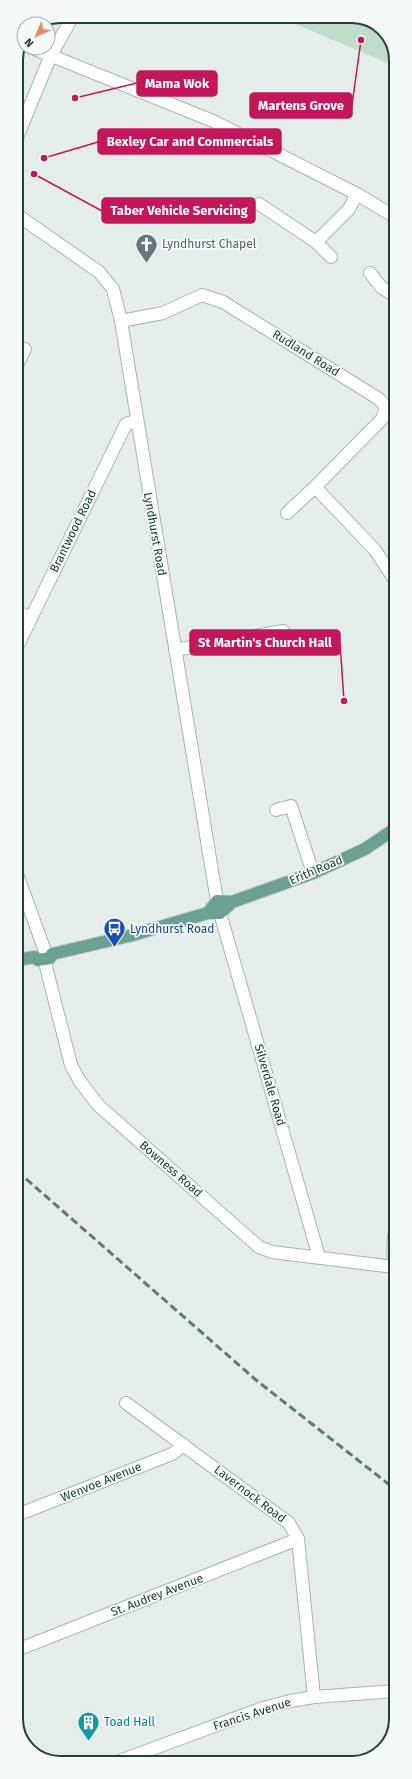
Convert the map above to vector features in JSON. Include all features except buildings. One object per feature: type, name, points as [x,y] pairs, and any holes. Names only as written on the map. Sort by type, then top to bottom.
[{"type":"main road","name":"Erith Road","points":[[23,959],[129,936],[214,913],[232,902],[313,873],[365,849],[389,833]]},
{"type":"main road","name":"Erith Road","points":[[217,901],[232,902]]},
{"type":"main road","points":[[214,913],[217,901]]},
{"type":"street","points":[[56,47],[70,23]]},
{"type":"street","points":[[23,123],[51,56]]},
{"type":"street","points":[[53,56],[213,121],[357,194],[389,213]]},
{"type":"street","points":[[316,242],[349,209],[357,194]]},
{"type":"street","points":[[259,204],[316,242],[331,257]]},
{"type":"street","name":"Lyndhurst Road","points":[[23,219],[100,272],[113,289],[121,321],[136,421],[217,901]]},
{"type":"street","points":[[370,273],[381,287],[389,292]]},
{"type":"street","name":"Rudland Road","points":[[121,321],[163,313],[202,295],[223,302],[380,399],[386,407],[382,418],[288,514]]},
{"type":"street","points":[[23,353],[25,349]]},
{"type":"street","name":"Brantwood Road","points":[[23,635],[126,424],[136,421]]},
{"type":"street","points":[[315,488],[374,550],[389,570]]},
{"type":"street","points":[[23,614],[31,618]]},
{"type":"street","points":[[175,650],[283,631]]},
{"type":"street","points":[[276,810],[291,806],[313,873]]},
{"type":"street","points":[[23,892],[44,955]]},
{"type":"street","name":"Silverdale Road","points":[[214,913],[319,1257]]},
{"type":"street","name":"Bowness Road","points":[[44,955],[71,1065],[79,1080],[98,1105],[259,1247],[272,1252],[319,1257],[389,1271]]},
{"type":"street","name":"Lavernock Road","points":[[126,1403],[289,1523],[298,1539],[314,1697]]},
{"type":"street","name":"Wenvoe Avenue","points":[[23,1513],[172,1454],[184,1445]]},
{"type":"street","name":"St. Audrey Avenue","points":[[23,1648],[298,1539]]},
{"type":"street","name":"Francis Avenue","points":[[133,1756],[263,1708],[290,1701],[314,1697],[389,1692]]},
{"type":"green space","points":[[293,23],[355,23],[371,28],[380,35],[384,41],[388,52],[389,63]]},
{"type":"railway","points":[[23,1176],[256,1380],[389,1484]]},
{"type":"place","name":"Martens Grove","points":[[361,40]]},
{"type":"place","name":"Mama Wok","points":[[75,98]]},
{"type":"place","name":"Bexley Car and Commercials","points":[[44,158]]},
{"type":"place","name":"Taber Vehicle Servicing","points":[[34,174]]},
{"type":"place","name":"Lyndhurst Chapel","points":[[146,264]]},
{"type":"place","name":"St Martin's Church Hall","points":[[344,701]]},
{"type":"place","name":"Lyndhurst Road","points":[[114,948]]},
{"type":"place","name":"Toad Hall","points":[[89,1742]]}]
